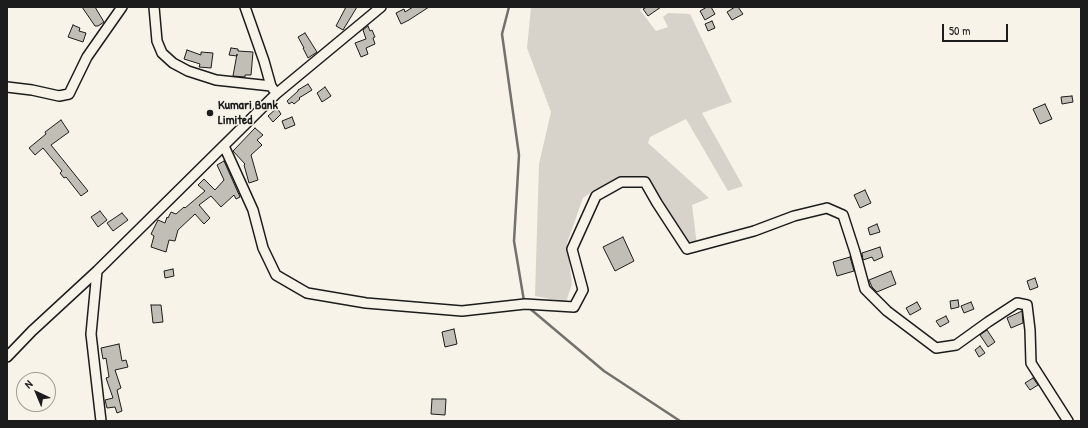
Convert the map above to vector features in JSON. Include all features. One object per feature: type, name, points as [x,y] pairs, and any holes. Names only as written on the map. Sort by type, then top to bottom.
[{"type":"street","points":[[7,87],[32,90],[59,96],[69,94],[87,57],[122,7]]},
{"type":"street","points":[[154,7],[157,41],[162,53],[173,63],[188,71],[216,80],[271,86]]},
{"type":"street","points":[[245,7],[271,86],[276,94]]},
{"type":"street","points":[[7,357],[32,331],[97,271],[276,94],[381,7]]},
{"type":"street","points":[[224,146],[253,210],[263,248],[276,275],[307,293],[366,303],[462,311],[525,304],[574,307],[583,290],[572,249],[596,196],[620,182],[645,182],[687,249],[754,231],[794,216],[827,208],[843,215],[865,289],[887,311],[936,348],[956,345],[1017,303],[1027,305],[1030,330],[1031,363],[1068,421]]},
{"type":"street","points":[[97,271],[91,334],[101,421]]},
{"type":"shaded area","points":[[531,7],[643,7],[640,10],[656,31],[668,27],[663,17],[668,13],[690,14],[732,102],[702,113],[743,186],[728,191],[686,119],[650,137],[648,143],[709,198],[692,205],[697,245],[687,246],[647,179],[622,180],[594,190],[583,198],[567,243],[572,284],[566,302],[535,296],[539,164],[551,112],[527,48]]},
{"type":"building","points":[[82,7],[95,7],[104,22],[98,26],[95,26]]},
{"type":"building","points":[[346,7],[357,7],[343,30],[336,26]]},
{"type":"building","points":[[413,7],[429,7],[401,24],[396,13],[404,9],[405,12]]},
{"type":"building","points":[[647,7],[661,7],[648,16],[643,9]]},
{"type":"building","points":[[707,7],[711,7],[715,14],[705,20],[700,11]]},
{"type":"building","points":[[735,7],[738,7],[743,14],[732,20],[727,12]]},
{"type":"building","points":[[712,21],[715,28],[708,31],[705,24]]},
{"type":"building","points":[[73,25],[80,28],[79,31],[86,33],[83,42],[68,37]]},
{"type":"building","points":[[368,26],[370,31],[372,30],[375,37],[373,38],[375,44],[366,48],[368,54],[361,57],[355,43],[366,39],[363,30]]},
{"type":"building","points":[[305,33],[317,52],[308,58],[298,37]]},
{"type":"building","points":[[231,48],[238,49],[238,51],[253,52],[251,75],[245,75],[245,77],[233,76],[237,56],[229,55]]},
{"type":"building","points":[[187,50],[201,55],[201,52],[213,53],[211,68],[199,67],[200,64],[184,59]]},
{"type":"building","points":[[308,84],[312,90],[299,98],[300,99],[294,104],[292,102],[289,104],[287,101],[298,90]]},
{"type":"building","points":[[325,87],[331,96],[322,102],[317,93]]},
{"type":"building","points":[[1072,96],[1073,102],[1062,104],[1061,97]]},
{"type":"building","points":[[1045,104],[1052,119],[1040,124],[1033,109]]},
{"type":"building","points":[[277,108],[281,114],[273,122],[268,116]]},
{"type":"building","points":[[292,117],[295,125],[285,129],[282,121]]},
{"type":"building","points":[[61,120],[69,132],[51,145],[88,191],[81,196],[66,177],[64,178],[60,173],[62,171],[43,148],[35,155],[29,148],[46,134],[45,132]]},
{"type":"building","points":[[255,128],[263,135],[257,140],[262,145],[251,155],[258,180],[249,183],[245,164],[233,151]]},
{"type":"building","points":[[224,161],[240,197],[236,199],[234,195],[221,207],[211,196],[199,205],[210,218],[204,224],[195,214],[178,230],[175,241],[169,240],[166,252],[151,247],[154,236],[151,234],[158,220],[165,223],[171,212],[176,214],[205,191],[198,185],[204,179],[215,190],[224,180],[217,165]]},
{"type":"building","points":[[865,190],[871,203],[860,208],[854,195]]},
{"type":"building","points":[[100,211],[107,220],[98,227],[91,217]]},
{"type":"building","points":[[122,213],[128,220],[113,231],[107,223]]},
{"type":"building","points":[[877,224],[880,232],[870,235],[868,228]]},
{"type":"building","points":[[623,237],[634,261],[615,271],[603,247]]},
{"type":"building","points":[[880,247],[883,257],[874,261],[872,257],[863,260],[862,253]]},
{"type":"building","points":[[850,257],[854,271],[837,276],[833,262]]},
{"type":"building","points":[[173,269],[174,276],[165,278],[164,271]]},
{"type":"building","points":[[891,271],[896,284],[877,292],[872,287],[869,280]]},
{"type":"building","points":[[1035,278],[1038,287],[1030,290],[1027,281]]},
{"type":"building","points":[[958,300],[959,307],[951,309],[950,301]]},
{"type":"building","points":[[917,302],[921,309],[910,315],[906,308]]},
{"type":"building","points":[[971,302],[974,309],[964,313],[961,306]]},
{"type":"building","points":[[151,305],[161,305],[163,322],[153,323]]},
{"type":"building","points":[[1022,311],[1023,323],[1011,328],[1007,318]]},
{"type":"building","points":[[946,316],[949,322],[940,327],[936,321]]},
{"type":"building","points":[[454,329],[457,344],[445,347],[442,332]]},
{"type":"building","points":[[987,330],[995,342],[988,347],[980,335]]},
{"type":"building","points":[[119,344],[122,361],[126,360],[128,367],[115,370],[121,388],[117,390],[122,411],[117,413],[115,407],[107,408],[105,400],[113,398],[106,378],[109,377],[106,358],[103,359],[101,348]]},
{"type":"building","points":[[980,346],[985,353],[979,357],[975,350]]},
{"type":"building","points":[[1033,378],[1038,385],[1030,390],[1025,383]]},
{"type":"building","points":[[432,399],[446,399],[445,415],[431,414]]},
{"type":"waterway","points":[[509,7],[502,34],[519,155],[514,241],[524,301]]},
{"type":"waterway","points":[[528,307],[604,371],[680,421]]},
{"type":"place","name":"Kumari Bank Limited","points":[[210,113]]}]
